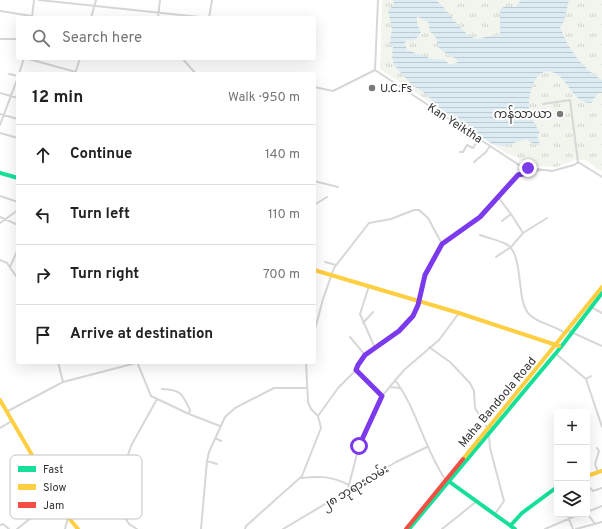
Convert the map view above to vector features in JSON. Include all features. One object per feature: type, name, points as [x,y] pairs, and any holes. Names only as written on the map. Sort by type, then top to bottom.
[{"type":"main road","points":[[0,173],[16,177]]},
{"type":"main road","points":[[316,271],[459,313],[559,346]]},
{"type":"main road","name":"Maha Bandoola Road","points":[[590,306],[602,287]]},
{"type":"main road","name":"Maha Bandoola Road","points":[[406,529],[602,293]]},
{"type":"main road","name":"Maha Bandoola Road","points":[[488,430],[555,353],[559,346]]},
{"type":"main road","points":[[0,400],[32,455]]},
{"type":"main road","points":[[590,475],[600,472]]},
{"type":"main road","points":[[447,479],[509,527],[515,529]]},
{"type":"main road","name":"Maha Bandoola Road","points":[[409,529],[447,479]]},
{"type":"main road","points":[[509,527],[522,513],[554,489]]},
{"type":"main road","points":[[70,519],[78,529]]},
{"type":"street","points":[[33,16],[34,0]]},
{"type":"street","points":[[39,0],[192,16]]},
{"type":"street","points":[[92,16],[96,0]]},
{"type":"street","points":[[158,16],[160,0]]},
{"type":"street","points":[[209,16],[212,0]]},
{"type":"street","points":[[316,87],[333,90],[375,70],[378,0]]},
{"type":"street","points":[[0,11],[28,16]]},
{"type":"street","points":[[0,39],[16,39]]},
{"type":"street","points":[[20,72],[24,60]]},
{"type":"street","points":[[32,60],[72,72]]},
{"type":"street","points":[[75,72],[79,60]]},
{"type":"street","points":[[184,60],[194,72]]},
{"type":"street","name":"Kan Yeiktha","points":[[375,70],[508,159],[528,168],[552,171],[574,165],[578,162]]},
{"type":"street","points":[[9,74],[16,76]]},
{"type":"street","points":[[0,126],[16,82]]},
{"type":"street","points":[[0,92],[16,97]]},
{"type":"street","points":[[543,104],[570,100],[578,162],[602,177]]},
{"type":"street","points":[[0,114],[16,118]]},
{"type":"street","points":[[0,133],[16,137]]},
{"type":"street","points":[[463,152],[467,145],[473,148],[479,139]]},
{"type":"street","points":[[474,162],[486,152],[490,146]]},
{"type":"street","points":[[527,173],[528,168]]},
{"type":"street","points":[[318,416],[338,388],[356,370],[365,355],[399,331],[413,316],[419,302],[425,275],[442,244],[480,217],[518,175],[540,170]]},
{"type":"street","points":[[316,182],[338,187]]},
{"type":"street","points":[[0,196],[16,201]]},
{"type":"street","points":[[316,204],[327,197]]},
{"type":"street","points":[[498,197],[523,233]]},
{"type":"street","points":[[316,326],[331,275],[336,265],[342,260],[369,223],[390,219],[414,210],[419,210],[428,218],[442,244]]},
{"type":"street","points":[[0,223],[16,211]]},
{"type":"street","points":[[502,221],[511,214]]},
{"type":"street","points":[[0,217],[16,224]]},
{"type":"street","points":[[496,257],[511,247],[523,233],[547,218]]},
{"type":"street","points":[[480,235],[511,247],[519,269],[525,310],[532,318],[558,327],[602,346]]},
{"type":"street","points":[[10,267],[16,255]]},
{"type":"street","points":[[0,260],[7,263],[16,276]]},
{"type":"street","points":[[325,262],[336,265]]},
{"type":"street","points":[[369,286],[360,314],[375,348]]},
{"type":"street","points":[[590,306],[602,312]]},
{"type":"street","points":[[363,323],[373,312]]},
{"type":"street","points":[[346,491],[349,485],[359,446],[382,396],[395,380],[447,330],[459,313]]},
{"type":"street","points":[[350,337],[365,355]]},
{"type":"street","points":[[429,347],[450,362],[470,383],[474,391],[476,408],[488,430],[490,448],[504,501],[494,514]]},
{"type":"street","points":[[555,353],[586,378],[602,427]]},
{"type":"street","points":[[58,364],[63,382]]},
{"type":"street","points":[[6,412],[63,382],[129,364]]},
{"type":"street","points":[[137,364],[151,396],[189,414],[220,426]]},
{"type":"street","points":[[245,529],[246,526],[300,478],[321,428],[318,416],[311,409],[308,402],[306,388],[306,364]]},
{"type":"street","points":[[356,370],[382,396]]},
{"type":"street","points":[[586,378],[591,376]]},
{"type":"street","points":[[395,380],[401,388],[427,447],[447,479]]},
{"type":"street","points":[[390,387],[401,388]]},
{"type":"street","points":[[201,529],[207,461],[215,438],[225,417],[235,408],[274,388],[306,388]]},
{"type":"street","points":[[162,389],[176,390],[180,393],[190,410],[189,414]]},
{"type":"street","points":[[128,455],[132,444],[157,399]]},
{"type":"street","points":[[0,428],[12,421]]},
{"type":"street","points":[[215,438],[221,441]]},
{"type":"street","name":"၂၈ ဘုရားလမ်း","points":[[283,529],[331,502],[346,491],[427,447]]},
{"type":"street","points":[[597,448],[600,451],[595,464],[600,472]]},
{"type":"street","points":[[207,461],[217,464]]},
{"type":"street","points":[[300,478],[319,476],[334,478],[349,485]]},
{"type":"street","points":[[590,488],[593,491],[602,488]]},
{"type":"street","points":[[442,529],[477,501]]},
{"type":"street","points":[[590,512],[602,506]]},
{"type":"street","points":[[590,517],[595,524]]},
{"type":"street","points":[[545,529],[569,518],[575,529],[602,522]]},
{"type":"street","points":[[17,529],[30,519]]},
{"type":"street","points":[[65,529],[68,519]]},
{"type":"street","points":[[126,519],[129,524],[137,529]]},
{"type":"street","points":[[0,525],[3,524],[9,529]]},
{"type":"green space","points":[[382,0],[602,0],[602,172],[585,160],[575,160],[556,167],[537,166],[506,153],[380,69]]},
{"type":"shaded area","points":[[393,0],[436,0],[465,32],[476,39],[500,34],[500,10],[505,6],[516,7],[521,0],[569,0],[564,21],[560,27],[567,43],[576,57],[588,70],[602,80],[602,93],[598,93],[591,103],[585,102],[573,93],[559,76],[552,72],[546,71],[536,78],[529,98],[532,119],[540,132],[537,135],[540,145],[535,145],[526,139],[504,146],[492,144],[442,111],[426,94],[411,84],[394,65],[392,57],[393,47],[390,43],[392,29],[388,10],[394,5]],"holes":[[[417,16],[429,23],[429,30],[437,39],[438,46],[458,62],[450,65],[445,60],[432,59],[407,50],[405,43],[407,39],[411,41],[417,38],[421,32],[417,24]]]},
{"type":"traffic: fast","points":[[0,173],[16,177]]},
{"type":"traffic: fast","points":[[409,529],[561,347],[602,293]]},
{"type":"traffic: fast","points":[[447,480],[515,529]]},
{"type":"traffic: fast","points":[[511,525],[522,513],[554,489]]},
{"type":"traffic: slow","points":[[316,271],[459,313],[559,346]]},
{"type":"traffic: slow","points":[[463,459],[602,287]]},
{"type":"traffic: slow","points":[[0,400],[32,455]]},
{"type":"traffic: slow","points":[[590,475],[602,471]]},
{"type":"traffic: slow","points":[[70,519],[78,529]]},
{"type":"traffic: jam","points":[[406,529],[463,459]]},
{"type":"place","name":"U.C.Fs","points":[[372,88]]},
{"type":"place","name":"ကန်သာယာ","points":[[560,114]]},
{"type":"route","points":[[359,446],[382,396],[356,370],[358,365],[365,355],[399,331],[413,316],[418,305],[425,275],[442,244],[480,217],[518,175],[527,173],[528,168]]}]
